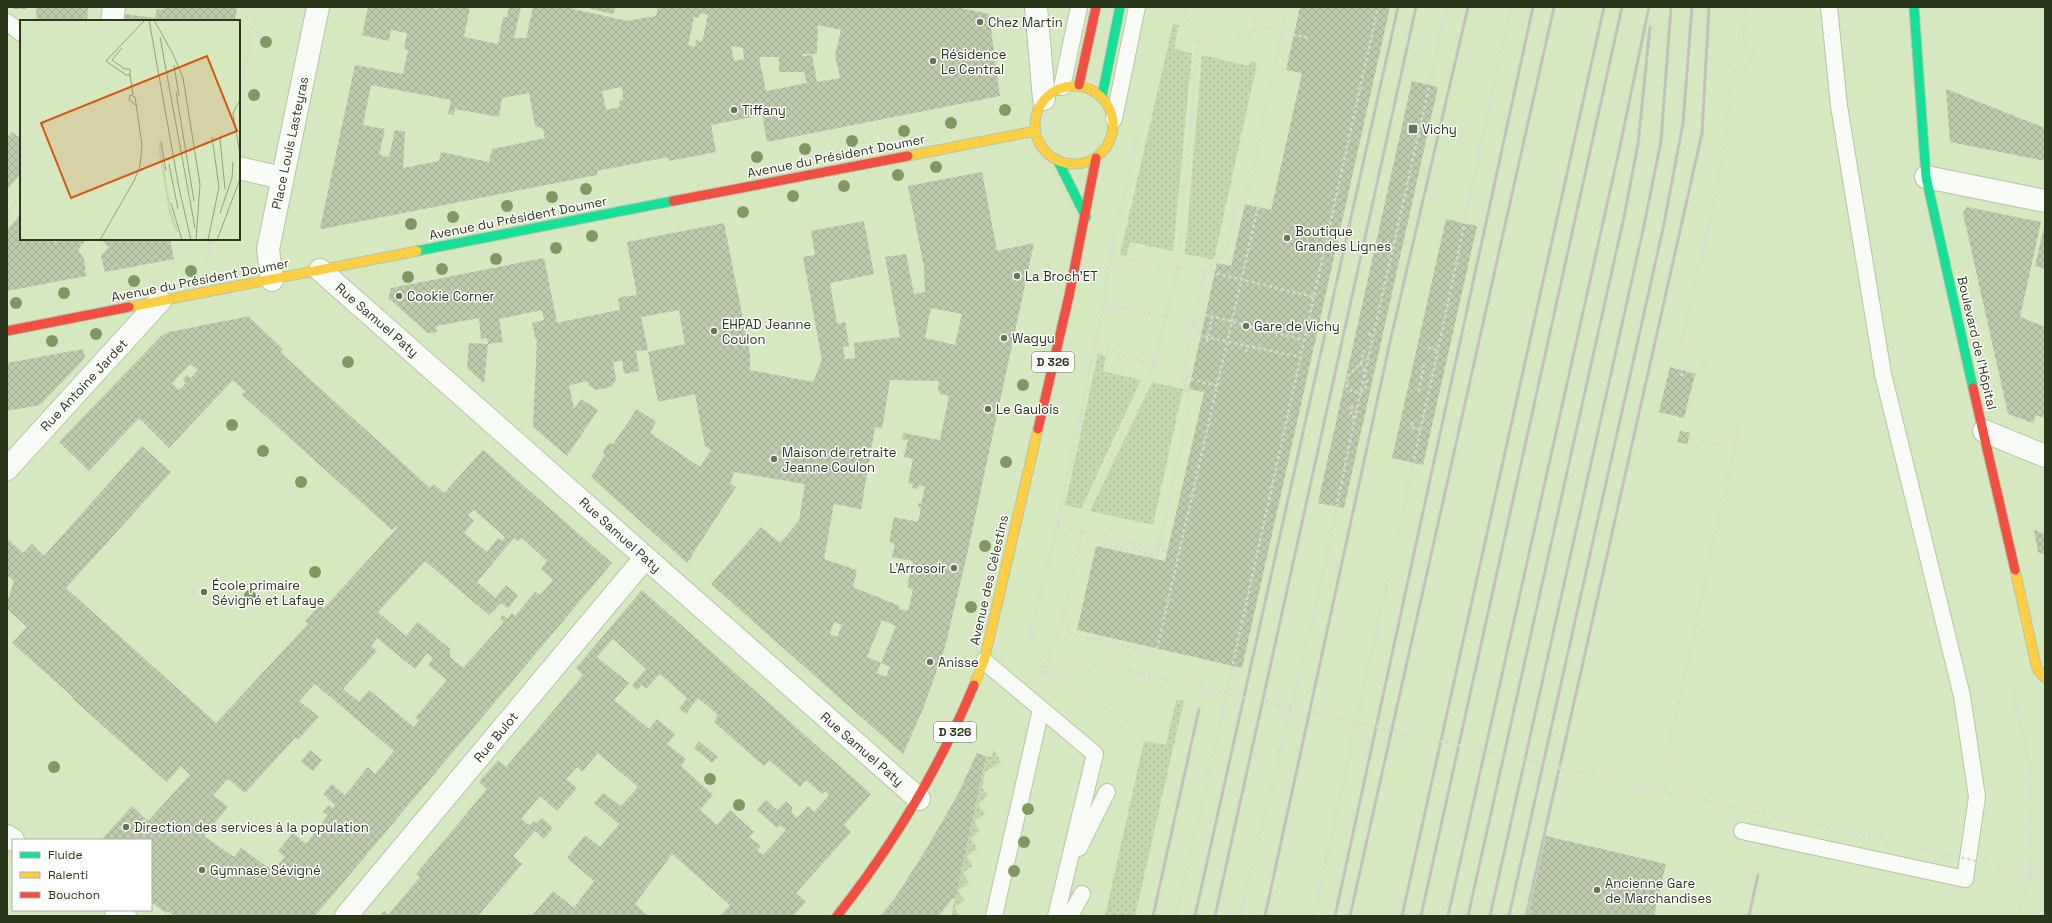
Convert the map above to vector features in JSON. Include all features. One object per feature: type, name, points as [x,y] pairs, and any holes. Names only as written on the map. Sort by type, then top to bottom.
[{"type":"street","points":[[112,20],[114,7]]},
{"type":"street","name":"Place Louis Lasteyras","points":[[272,280],[268,249],[318,7]]},
{"type":"street","points":[[1036,7],[1044,99]]},
{"type":"street","points":[[1079,85],[1096,7]]},
{"type":"street","points":[[1102,96],[1120,7]]},
{"type":"street","name":"Boulevard de l'Hôpital","points":[[1914,7],[1926,177],[2038,669],[2045,678]]},
{"type":"street","points":[[1079,85],[1091,89],[1102,96],[1109,106],[1114,118],[1114,130],[1105,151],[1096,158],[1084,163],[1071,164],[1058,161],[1047,154],[1039,143],[1035,131],[1036,114],[1044,99],[1052,91],[1062,87],[1079,85]]},
{"type":"street","name":"Avenue du Président Doumer","points":[[7,331],[1035,131]]},
{"type":"street","name":"Avenue des Célestins","points":[[837,916],[866,881],[920,800],[963,715],[984,661],[1086,217],[1096,158]]},
{"type":"street","points":[[1058,161],[1086,217]]},
{"type":"street","points":[[240,168],[282,178]]},
{"type":"street","points":[[1926,177],[2045,201]]},
{"type":"street","name":"Rue Samuel Paty","points":[[320,270],[920,800]]},
{"type":"street","name":"Rue Antoine Jardet","points":[[7,468],[160,301]]},
{"type":"street","points":[[1984,431],[2045,456]]},
{"type":"street","name":"Rue Bulot","points":[[346,916],[645,558]]},
{"type":"lane","points":[[1062,87],[1079,7]]},
{"type":"lane","points":[[1114,118],[1137,7]]},
{"type":"lane","points":[[1742,831],[1965,879],[1977,797],[1962,696],[1883,374],[1839,106],[1830,7]]},
{"type":"lane","points":[[7,22],[20,32]]},
{"type":"lane","points":[[984,661],[1095,754],[1056,916]]},
{"type":"lane","points":[[994,916],[1040,709]]},
{"type":"lane","points":[[1066,872],[1107,792]]},
{"type":"lane","points":[[1070,916],[1082,894]]},
{"type":"path","points":[[240,89],[257,7]]},
{"type":"path","points":[[1043,673],[1059,635],[1086,510],[1153,366],[1178,268],[1198,40],[1183,7]]},
{"type":"path","points":[[1242,7],[1259,26],[1308,38]]},
{"type":"path","points":[[1079,544],[1087,546],[1088,540],[1158,556],[1190,403],[1182,376],[1205,272],[1225,254],[1238,201],[1250,186],[1288,7]]},
{"type":"path","points":[[1177,916],[1378,7]]},
{"type":"path","points":[[1241,916],[1318,598],[1356,417],[1448,7]]},
{"type":"path","points":[[1314,916],[1438,350],[1510,7]]},
{"type":"path","points":[[1678,760],[1666,756],[1739,427],[1698,351],[1680,345],[1715,203],[1727,130],[1732,73],[1747,63],[1754,52],[1744,44],[1745,7]]},
{"type":"path","points":[[1198,40],[1229,47],[1259,26]]},
{"type":"path","points":[[1139,728],[1043,673],[1031,631],[1057,525],[1104,303],[1110,256],[1140,124]]},
{"type":"path","points":[[1157,649],[1258,207],[1250,186]]},
{"type":"path","points":[[7,212],[20,196]]},
{"type":"path","points":[[208,263],[212,240]]},
{"type":"path","points":[[1110,256],[1241,279],[1314,297]]},
{"type":"path","points":[[1092,301],[1194,324],[1201,336],[1300,357]]},
{"type":"path","points":[[1194,324],[1206,315],[1304,340]]},
{"type":"path","points":[[1207,342],[1212,316]]},
{"type":"path","points":[[1368,334],[1375,336]]},
{"type":"path","points":[[1095,345],[1182,376],[1217,386]]},
{"type":"path","points":[[1246,352],[1248,346]]},
{"type":"path","points":[[1428,348],[1438,350]]},
{"type":"path","points":[[1361,363],[1348,375],[1346,385],[1354,394],[1364,390],[1367,379],[1361,363],[1364,350]]},
{"type":"path","points":[[1681,376],[1698,351]]},
{"type":"path","points":[[1419,391],[1424,364]]},
{"type":"path","points":[[1352,406],[1350,416],[1356,417]]},
{"type":"path","points":[[1412,422],[1411,427],[1420,430]]},
{"type":"path","points":[[1689,438],[1734,448]]},
{"type":"path","points":[[1057,525],[1167,551]]},
{"type":"path","points":[[1062,622],[1069,624],[1067,633],[1156,653]]},
{"type":"path","points":[[1043,673],[1067,658],[2045,876]]},
{"type":"path","points":[[2013,690],[2030,768],[2030,873],[2018,916]]},
{"type":"green space","points":[[1173,24],[1179,25],[1174,49],[1192,53],[1173,251],[1130,242],[1126,256],[1120,255]]},
{"type":"green space","points":[[1202,55],[1249,66],[1250,61],[1257,63],[1214,260],[1185,254]]},
{"type":"green space","points":[[1098,354],[1106,356],[1103,371],[1141,380],[1081,509],[1065,505]]},
{"type":"green space","points":[[1152,382],[1183,389],[1153,525],[1090,511]]},
{"type":"green space","points":[[1176,700],[1184,700],[1135,916],[1105,916],[1144,741],[1166,745]]},
{"type":"green space","points":[[993,749],[1001,762],[985,772],[982,787],[988,796],[978,804],[985,814],[974,821],[980,831],[971,838],[977,849],[967,856],[973,866],[963,873],[969,883],[958,891],[965,901],[955,907],[960,916],[951,916],[986,756],[992,757]]},
{"type":"building","points":[[13,7],[26,7],[26,9],[13,9]]},
{"type":"building","points":[[36,7],[88,7],[87,20],[37,20]]},
{"type":"building","points":[[163,7],[237,7],[235,20],[124,20],[125,14],[155,18],[157,9],[163,10]]},
{"type":"building","points":[[368,7],[426,7],[438,9],[438,7],[470,7],[464,37],[498,44],[503,17],[507,17],[509,7],[521,7],[514,38],[526,38],[533,7],[573,7],[573,9],[627,21],[656,16],[658,7],[956,7],[989,14],[1000,96],[767,142],[762,115],[711,125],[716,152],[669,161],[668,157],[597,171],[597,175],[322,229],[320,228],[355,65],[403,74],[408,50],[404,49],[407,33],[391,30],[389,41],[362,35]],"holes":[[[700,13],[708,15],[702,42],[696,40],[695,47],[688,45],[694,17],[699,18]],[[818,25],[841,30],[835,55],[840,78],[817,82],[812,55],[802,56],[802,54],[817,54]],[[731,46],[743,48],[744,59],[734,61]],[[759,57],[779,57],[779,72],[804,72],[807,83],[766,91]],[[371,85],[451,100],[448,114],[454,115],[455,109],[499,117],[502,98],[529,93],[535,126],[543,129],[545,138],[492,149],[489,162],[441,152],[439,161],[403,168],[405,132],[395,130],[389,157],[379,155],[385,129],[363,125]],[[622,87],[623,100],[619,101],[620,107],[606,110],[602,91]]]},
{"type":"building","points":[[591,7],[615,7],[613,14],[591,9]]},
{"type":"building","name":"Gare de Vichy","points":[[1300,7],[1390,7],[1242,668],[1077,630],[1096,546],[1165,561],[1204,392],[1189,389],[1217,263],[1231,266],[1245,204],[1271,210],[1302,73],[1286,70]]},
{"type":"building","points":[[1412,81],[1438,87],[1344,508],[1318,503]]},
{"type":"building","points":[[1946,89],[2045,128],[2045,161],[1950,142]]},
{"type":"building","points":[[12,132],[20,138],[20,174],[7,190],[7,138]]},
{"type":"building","points":[[982,172],[997,251],[1034,243],[966,559],[945,647],[923,709],[903,754],[711,584],[761,527],[780,543],[799,521],[805,484],[734,472],[730,484],[736,487],[687,563],[591,477],[605,455],[603,451],[609,443],[613,444],[637,409],[656,422],[650,433],[700,467],[711,450],[705,446],[695,394],[658,402],[648,352],[685,344],[679,310],[641,317],[648,350],[636,351],[639,371],[624,374],[622,361],[613,362],[616,380],[611,387],[596,390],[588,385],[588,381],[569,385],[574,409],[581,399],[598,410],[567,456],[533,427],[537,339],[536,340],[532,323],[544,320],[542,310],[499,319],[503,342],[488,344],[487,338],[481,339],[479,318],[436,326],[437,332],[428,333],[388,298],[391,288],[544,258],[557,323],[620,310],[618,299],[621,297],[637,295],[627,242],[724,223],[750,355],[750,370],[813,382],[822,360],[803,257],[815,255],[811,231],[864,221],[874,274],[830,283],[837,324],[845,322],[849,346],[843,347],[845,359],[855,358],[854,343],[900,337],[885,257],[906,254],[914,294],[925,292],[924,267],[908,186]],"holes":[[[931,308],[962,314],[955,345],[925,338]],[[890,380],[939,381],[938,389],[940,394],[949,396],[940,440],[903,433],[902,439],[908,440],[904,457],[913,459],[908,483],[913,484],[912,488],[918,489],[919,485],[925,487],[921,504],[918,503],[918,507],[921,508],[918,522],[894,517],[889,542],[895,544],[892,557],[913,561],[907,587],[913,590],[908,611],[899,609],[900,606],[853,587],[857,570],[824,559],[834,504],[861,509],[875,427],[882,429]],[[882,620],[896,626],[881,663],[867,657]],[[834,622],[842,625],[837,637],[830,634]],[[881,663],[890,667],[886,677],[877,673]]]},
{"type":"building","points":[[1967,207],[2041,222],[2020,317],[2045,327],[2045,418],[2036,415],[2033,423],[2008,414],[1963,213]]},
{"type":"building","points":[[20,215],[20,240],[52,240],[56,243],[58,240],[86,240],[78,250],[84,259],[86,276],[7,291],[7,230]]},
{"type":"building","points":[[1446,219],[1477,226],[1423,465],[1392,458]]},
{"type":"building","points":[[2044,227],[2045,228],[2045,269],[2035,266]]},
{"type":"building","points":[[101,240],[170,240],[174,259],[105,272],[101,256],[109,247]]},
{"type":"building","points":[[250,316],[250,318],[283,349],[280,352],[430,488],[434,484],[444,493],[483,450],[612,563],[315,916],[174,916],[168,911],[166,913],[152,903],[152,839],[102,839],[132,806],[148,821],[190,775],[181,766],[167,782],[12,643],[27,627],[7,609],[7,603],[14,581],[7,575],[7,538],[23,553],[32,544],[44,556],[142,446],[171,472],[66,588],[216,723],[308,624],[305,621],[320,605],[324,608],[397,528],[396,526],[392,530],[242,395],[245,391],[233,380],[169,448],[139,418],[89,471],[59,442],[161,336],[169,332]],"holes":[[[190,364],[198,370],[191,378],[187,375],[183,380],[186,383],[179,390],[172,383]],[[474,510],[505,537],[502,541],[498,538],[487,552],[464,533],[474,521],[468,515]],[[514,538],[518,541],[522,538],[547,561],[541,569],[553,580],[540,595],[535,592],[515,616],[512,613],[507,619],[503,615],[500,618],[504,622],[463,668],[450,657],[450,649],[418,622],[406,636],[378,612],[425,561],[489,615],[501,603],[508,608],[518,596],[506,585],[495,598],[477,582]],[[377,638],[415,669],[427,653],[433,658],[428,665],[447,680],[415,718],[419,720],[414,727],[369,690],[359,702],[343,689],[377,651],[371,646]],[[315,684],[394,751],[375,774],[368,767],[345,795],[332,784],[323,794],[335,805],[333,809],[329,805],[323,812],[328,815],[306,844],[293,833],[278,851],[285,857],[273,871],[241,848],[234,857],[204,836],[228,807],[213,795],[228,779],[245,793],[295,738],[298,740],[319,717],[299,701]]]},
{"type":"building","points":[[469,343],[488,344],[484,383],[467,368]]},
{"type":"building","points":[[83,349],[85,358],[40,405],[7,411],[7,363]]},
{"type":"building","points":[[1670,367],[1695,374],[1684,418],[1659,412]]},
{"type":"building","points":[[1680,431],[1690,433],[1687,444],[1677,442]]},
{"type":"building","points":[[2034,530],[2045,534],[2045,555],[2038,552]]},
{"type":"building","points":[[642,590],[871,794],[844,825],[851,832],[796,893],[806,902],[793,916],[720,916],[730,905],[672,854],[635,904],[648,916],[532,916],[553,891],[574,908],[594,881],[567,858],[585,835],[600,847],[619,824],[594,803],[603,793],[621,806],[638,787],[598,753],[582,772],[577,767],[566,779],[577,788],[557,811],[540,796],[521,819],[529,825],[534,821],[536,824],[542,818],[553,828],[544,839],[535,831],[513,856],[522,864],[478,916],[380,916],[384,911],[388,915],[420,877],[416,874],[487,789],[479,782],[498,760],[506,767],[583,675],[576,668]],"holes":[[[613,639],[646,669],[632,685],[637,690],[642,685],[646,689],[660,674],[687,698],[679,709],[686,714],[698,698],[718,715],[714,722],[764,766],[769,760],[800,787],[806,780],[822,794],[825,791],[829,795],[814,812],[808,806],[797,818],[792,813],[792,807],[786,801],[777,810],[766,800],[757,810],[777,828],[780,825],[786,830],[763,855],[757,850],[761,846],[749,837],[754,832],[730,810],[717,825],[700,810],[713,795],[681,766],[686,759],[667,744],[675,734],[657,719],[649,729],[614,700],[629,683],[597,657]]]},
{"type":"building","points":[[699,741],[718,757],[712,763],[694,748]]},
{"type":"building","points":[[310,750],[322,760],[313,771],[301,762]]},
{"type":"building","points":[[977,753],[986,756],[955,899],[953,898],[939,916],[880,916],[895,898],[927,848],[959,792]]},
{"type":"building","name":"Ancienne Gare de Marchandises","points":[[1546,836],[1666,864],[1654,916],[1528,916]]},
{"type":"railway","points":[[1195,916],[1398,7]]},
{"type":"railway","points":[[1215,916],[1416,7]]},
{"type":"railway","points":[[1265,916],[1390,342],[1468,7]]},
{"type":"railway","points":[[1335,916],[1533,7]]},
{"type":"railway","points":[[1350,916],[1554,7]]},
{"type":"railway","points":[[1402,916],[1604,7]]},
{"type":"railway","points":[[1421,916],[1622,7]]},
{"type":"railway","points":[[1448,916],[1619,151],[1649,7]]},
{"type":"railway","points":[[1490,916],[1645,221],[1661,141],[1671,7]]},
{"type":"railway","points":[[1509,916],[1664,224],[1683,123],[1692,7]]},
{"type":"railway","points":[[1526,916],[1702,133],[1709,7]]},
{"type":"railway","points":[[1468,916],[1624,217],[1638,144],[1650,27]]},
{"type":"railway","points":[[1153,916],[1199,709]]},
{"type":"railway","points":[[1749,916],[1758,875]]},
{"type":"traffic: fast","points":[[1102,96],[1120,7]]},
{"type":"traffic: fast","points":[[1914,7],[1926,177],[1973,388]]},
{"type":"traffic: fast","points":[[1058,161],[1086,217]]},
{"type":"traffic: fast","points":[[417,251],[673,201]]},
{"type":"traffic: slow","points":[[1066,86],[1082,86],[1096,92],[1107,103],[1113,117],[1113,125],[1113,133],[1107,147],[1096,158],[1082,164],[1066,164],[1052,158],[1041,147],[1035,133],[1035,117],[1041,103],[1052,92],[1066,86]]},
{"type":"traffic: slow","points":[[908,156],[1035,131]]},
{"type":"traffic: slow","points":[[129,307],[417,251]]},
{"type":"traffic: slow","points":[[974,685],[984,661],[1038,429]]},
{"type":"traffic: slow","points":[[2015,570],[2037,669],[2045,678]]},
{"type":"traffic: jam","points":[[1079,85],[1096,7]]},
{"type":"traffic: jam","points":[[673,201],[908,156]]},
{"type":"traffic: jam","points":[[1038,429],[1069,296],[1096,158]]},
{"type":"traffic: jam","points":[[7,331],[129,307]]},
{"type":"traffic: jam","points":[[1973,388],[2015,570]]},
{"type":"traffic: jam","points":[[837,916],[858,889],[896,834],[946,747],[974,685]]},
{"type":"place","name":"Chez Martin","points":[[980,22]]},
{"type":"place","name":"Résidence Le Central","points":[[933,61]]},
{"type":"place","name":"Tiffany","points":[[734,110]]},
{"type":"place","name":"Vichy","points":[[1413,129]]},
{"type":"place","name":"Boutique Grandes Lignes","points":[[1287,238]]},
{"type":"place","name":"La Broch'ET","points":[[1017,276]]},
{"type":"place","name":"Cookie Corner","points":[[399,296]]},
{"type":"place","name":"Gare de Vichy","points":[[1246,326]]},
{"type":"place","name":"EHPAD Jeanne Coulon","points":[[714,331]]},
{"type":"place","name":"Wagyu","points":[[1004,338]]},
{"type":"place","name":"Le Gaulois","points":[[988,409]]},
{"type":"place","name":"Maison de retraite Jeanne Coulon","points":[[774,459]]},
{"type":"place","name":"L'Arrosoir","points":[[954,568]]},
{"type":"place","name":"École primaire Sévigné et Lafaye","points":[[204,592]]},
{"type":"place","name":"Anisse","points":[[930,662]]},
{"type":"place","name":"Direction des services à la population","points":[[126,827]]},
{"type":"place","name":"Gymnase Sévigné","points":[[202,870]]},
{"type":"place","name":"Ancienne Gare de Marchandises","points":[[1597,890]]}]
